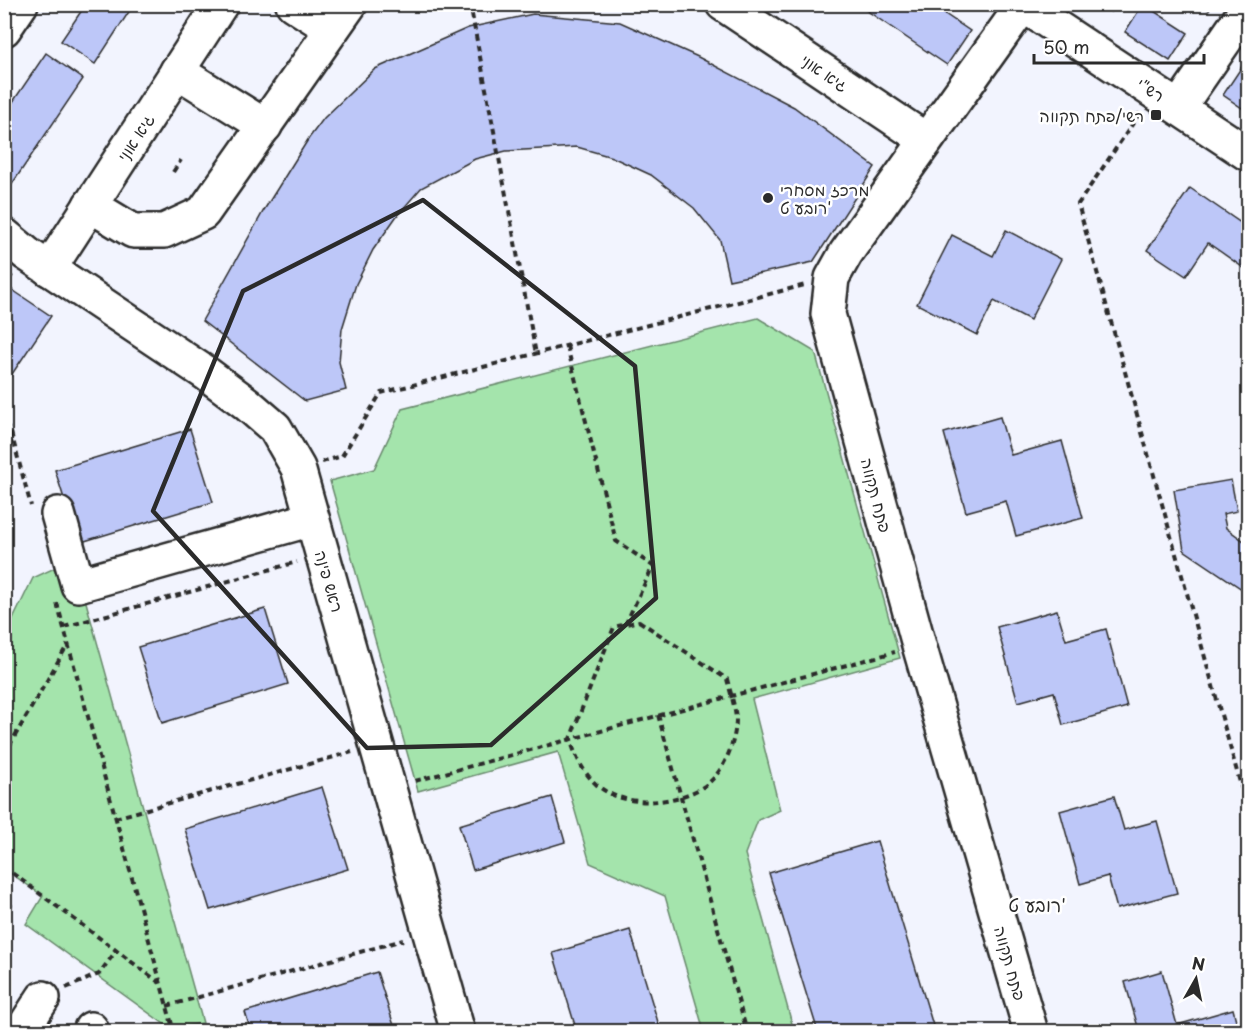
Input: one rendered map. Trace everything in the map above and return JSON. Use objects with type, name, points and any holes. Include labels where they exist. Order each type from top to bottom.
[{"type":"street","points":[[4,29],[21,4]]},
{"type":"street","name":"גיא אוני","points":[[21,250],[90,206],[221,4]]},
{"type":"street","points":[[90,206],[134,231],[164,231],[204,213],[341,17],[293,4]]},
{"type":"street","name":"גיא אוני","points":[[723,4],[927,140]]},
{"type":"street","name":"פתח תקווה","points":[[1023,4],[846,253],[832,278],[828,314],[919,645],[1031,1032]]},
{"type":"street","name":"רש\"י","points":[[1023,4],[1248,154]]},
{"type":"street","points":[[1167,99],[1248,7]]},
{"type":"street","points":[[177,71],[265,126]]},
{"type":"street","name":"ראש פינה","points":[[21,250],[207,374],[246,403],[275,428],[298,468],[458,1032]]},
{"type":"street","points":[[46,515],[78,585],[312,519]]},
{"type":"street","points":[[21,1032],[43,998]]},
{"type":"path","points":[[470,4],[536,354]]},
{"type":"path","points":[[1167,99],[1078,204],[1248,811]]},
{"type":"path","points":[[173,172],[181,160]]},
{"type":"path","points":[[298,468],[342,456],[381,393],[832,278]]},
{"type":"path","points":[[567,346],[616,541],[653,566],[626,624]]},
{"type":"path","points":[[4,426],[10,429],[12,440],[46,515]]},
{"type":"path","points":[[4,453],[12,440]]},
{"type":"path","points":[[64,627],[323,555]]},
{"type":"path","points":[[55,594],[174,1032]]},
{"type":"path","points":[[639,621],[727,679],[731,696],[736,719],[732,745],[721,768],[703,787],[680,795],[653,802],[623,800],[598,786],[579,764],[570,739],[614,627],[639,621]]},
{"type":"path","points":[[4,754],[68,644]]},
{"type":"path","points":[[389,788],[919,645]]},
{"type":"path","points":[[658,715],[747,1032]]},
{"type":"path","points":[[116,818],[377,745]]},
{"type":"path","points":[[4,867],[161,984]]},
{"type":"path","points":[[167,1006],[430,933]]},
{"type":"path","points":[[43,998],[99,974],[116,950]]},
{"type":"highlighted area","points":[[423,200],[635,366],[656,598],[491,745],[367,748],[153,511],[243,291]]},
{"type":"green space","points":[[758,318],[815,352],[900,658],[752,699],[780,810],[758,820],[745,854],[794,1031],[704,1031],[665,896],[590,863],[558,752],[418,791],[330,481],[374,469],[402,409]]},
{"type":"green space","points":[[74,559],[203,1023],[171,1029],[26,924],[43,896],[5,869],[4,638],[33,578]]},
{"type":"building","points":[[86,4],[134,4],[95,64],[61,41]]},
{"type":"building","points":[[857,4],[930,4],[970,31],[947,65]]},
{"type":"building","points":[[1099,4],[1116,4],[1111,12]]},
{"type":"building","points":[[1143,4],[1188,33],[1170,61],[1125,32]]},
{"type":"building","points":[[1200,4],[1212,4],[1209,10]]},
{"type":"building","name":"מרכז מסחרי רובע ט'","points":[[533,14],[620,22],[698,57],[794,107],[875,167],[813,262],[729,280],[720,240],[694,208],[651,175],[612,157],[577,147],[506,151],[475,159],[421,188],[396,217],[373,250],[356,284],[342,329],[339,362],[346,390],[305,401],[202,321],[264,210],[309,138],[324,118],[375,69],[468,28]]},
{"type":"building","points":[[46,53],[83,79],[4,196],[4,115]]},
{"type":"building","points":[[1245,62],[1248,65],[1248,112],[1223,95]]},
{"type":"building","points":[[1190,188],[1248,228],[1248,271],[1208,243],[1186,276],[1147,250]]},
{"type":"building","points":[[1006,230],[1061,259],[1030,320],[994,301],[977,335],[917,304],[952,235],[993,256]]},
{"type":"building","points":[[11,289],[51,316],[4,386],[4,299]]},
{"type":"building","points":[[1000,417],[1011,455],[1062,441],[1083,518],[1016,536],[1006,501],[966,512],[944,433]]},
{"type":"building","points":[[190,429],[213,502],[78,543],[55,470]]},
{"type":"building","points":[[1231,480],[1237,511],[1223,514],[1226,528],[1248,544],[1248,593],[1184,550],[1174,490]]},
{"type":"building","points":[[265,609],[288,684],[162,723],[138,647]]},
{"type":"building","points":[[1057,610],[1066,640],[1106,629],[1127,707],[1063,725],[1054,692],[1018,702],[997,627]]},
{"type":"building","points":[[322,787],[348,869],[210,910],[185,829]]},
{"type":"building","points":[[1114,796],[1124,830],[1157,821],[1177,893],[1117,909],[1108,876],[1080,884],[1060,811]]},
{"type":"building","points":[[552,797],[565,842],[473,870],[459,825]]},
{"type":"building","points":[[877,841],[935,1032],[818,1032],[769,873]]},
{"type":"building","points":[[4,901],[12,905],[4,916]]},
{"type":"building","points":[[630,930],[661,1032],[577,1032],[553,953]]},
{"type":"building","points":[[1162,971],[1177,1025],[1233,1009],[1239,1032],[1123,1032],[1138,1027],[1125,982]]},
{"type":"building","points":[[377,972],[396,1032],[251,1032],[245,1012]]},
{"type":"place","name":"רשי/פתח תקווה","points":[[1156,115]]},
{"type":"place","name":"מרכז מסחרי רובע ט'","points":[[768,198]]},
{"type":"district","name":"רובע ט'","points":[[1037,904]]}]
